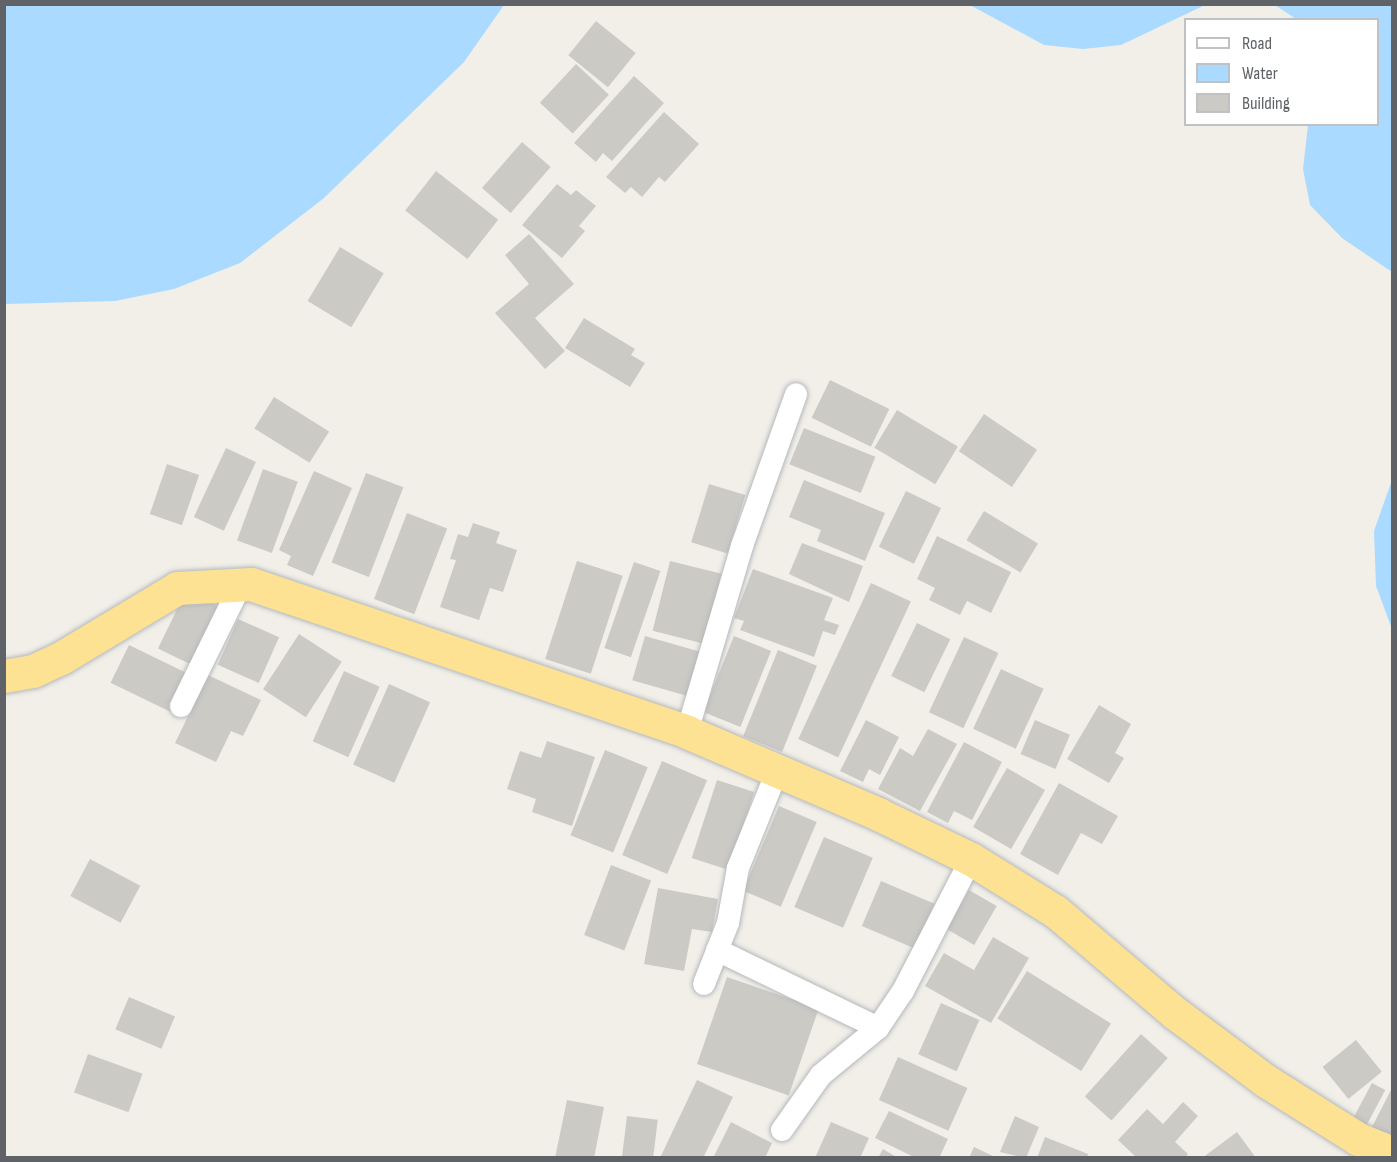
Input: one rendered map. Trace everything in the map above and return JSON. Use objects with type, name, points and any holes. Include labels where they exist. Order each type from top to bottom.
[{"type":"highway","points":[[4,676],[33,671],[61,658],[177,588],[251,584],[687,732],[778,770],[971,859],[1055,911],[1175,1013],[1266,1081],[1358,1138],[1392,1153]]},
{"type":"street","points":[[687,732],[742,546],[796,394]]},
{"type":"street","points":[[181,706],[241,584]]},
{"type":"street","points":[[704,984],[728,923],[738,868],[778,770]]},
{"type":"street","points":[[782,1130],[821,1075],[878,1029],[903,991],[971,859]]},
{"type":"street","points":[[717,950],[878,1029]]},
{"type":"water","points":[[4,5],[504,5],[464,62],[324,198],[240,263],[174,289],[115,301],[5,304]]},
{"type":"water","points":[[970,5],[1205,5],[1121,45],[1083,49],[1044,45]]},
{"type":"water","points":[[1275,5],[1392,5],[1392,272],[1342,238],[1310,205],[1303,169],[1308,126],[1379,126],[1379,18],[1294,18]]},
{"type":"water","points":[[1392,480],[1392,629],[1376,586],[1374,531]]},
{"type":"building","points":[[596,21],[636,53],[608,87],[568,55]]},
{"type":"building","points":[[576,64],[609,95],[573,133],[540,103]]},
{"type":"building","points":[[634,76],[664,103],[612,161],[603,153],[596,162],[574,143]]},
{"type":"building","points":[[664,112],[699,144],[665,182],[659,177],[642,197],[631,187],[625,193],[606,177]]},
{"type":"building","points":[[522,142],[551,167],[511,213],[482,188]]},
{"type":"building","points":[[436,171],[498,220],[467,259],[405,210]]},
{"type":"building","points":[[557,184],[571,195],[576,190],[596,206],[579,226],[585,231],[562,258],[522,225]]},
{"type":"building","points":[[529,234],[574,284],[535,318],[565,351],[545,369],[495,313],[529,284],[505,255]]},
{"type":"building","points":[[340,247],[384,273],[351,327],[308,301]]},
{"type":"building","points":[[584,318],[635,349],[631,355],[645,363],[630,387],[565,348]]},
{"type":"building","points":[[830,380],[889,409],[871,447],[812,418]]},
{"type":"building","points":[[274,397],[329,431],[310,463],[254,428]]},
{"type":"building","points":[[897,410],[958,447],[935,484],[874,448]]},
{"type":"building","points":[[984,414],[1037,450],[1012,487],[959,451]]},
{"type":"building","points":[[804,428],[875,457],[861,493],[789,464]]},
{"type":"building","points":[[226,448],[256,462],[224,531],[194,517]]},
{"type":"building","points":[[167,464],[199,475],[182,525],[150,514]]},
{"type":"building","points":[[263,469],[298,482],[272,553],[237,540]]},
{"type":"building","points":[[314,471],[352,488],[313,576],[287,565],[291,556],[279,550]]},
{"type":"building","points":[[366,473],[403,487],[369,577],[332,563]]},
{"type":"building","points":[[804,480],[885,513],[865,561],[817,541],[821,530],[789,517]]},
{"type":"building","points":[[709,484],[745,495],[728,553],[691,542]]},
{"type":"building","points":[[906,491],[941,508],[914,564],[879,547]]},
{"type":"building","points":[[984,511],[1038,543],[1020,573],[966,540]]},
{"type":"building","points":[[407,513],[447,528],[414,614],[374,599]]},
{"type":"building","points":[[473,523],[500,532],[496,543],[517,550],[503,592],[490,588],[479,620],[440,607],[456,560],[450,559],[458,534],[468,537]]},
{"type":"building","points":[[937,536],[1011,572],[991,613],[967,601],[960,615],[929,600],[935,588],[917,579]]},
{"type":"building","points":[[802,543],[863,566],[849,602],[789,574]]},
{"type":"building","points":[[577,561],[623,576],[591,674],[545,659]]},
{"type":"building","points":[[670,561],[721,574],[704,644],[653,631]]},
{"type":"building","points":[[634,562],[660,571],[631,657],[604,648]]},
{"type":"building","points":[[753,569],[833,598],[824,620],[839,625],[835,635],[823,631],[814,657],[740,630],[744,621],[734,618]]},
{"type":"building","points":[[871,583],[911,602],[838,757],[798,739]]},
{"type":"building","points":[[186,591],[221,608],[193,666],[158,649]]},
{"type":"building","points":[[238,619],[279,637],[259,683],[218,665]]},
{"type":"building","points":[[917,623],[950,639],[924,692],[891,676]]},
{"type":"building","points":[[299,634],[342,662],[306,717],[263,689]]},
{"type":"building","points":[[645,636],[704,653],[691,697],[632,680]]},
{"type":"building","points":[[734,636],[771,651],[740,727],[703,712]]},
{"type":"building","points":[[964,637],[998,653],[963,728],[929,712]]},
{"type":"building","points":[[129,645],[189,674],[171,712],[111,683]]},
{"type":"building","points":[[778,650],[817,666],[782,752],[743,736]]},
{"type":"building","points":[[1001,669],[1044,689],[1016,749],[973,729]]},
{"type":"building","points":[[344,671],[380,687],[348,757],[313,741]]},
{"type":"building","points":[[208,675],[261,700],[243,736],[231,731],[216,762],[175,743]]},
{"type":"building","points":[[389,684],[430,702],[394,783],[353,764]]},
{"type":"building","points":[[1099,705],[1131,724],[1115,753],[1124,758],[1109,783],[1067,759]]},
{"type":"building","points":[[866,720],[899,737],[880,775],[869,769],[863,782],[840,771]]},
{"type":"building","points":[[1035,720],[1070,735],[1056,769],[1021,754]]},
{"type":"building","points":[[928,729],[957,744],[920,811],[878,789],[900,748],[913,756]]},
{"type":"building","points":[[547,741],[595,757],[572,826],[532,812],[536,799],[507,789],[520,751],[541,758]]},
{"type":"building","points":[[964,742],[1002,762],[972,820],[954,811],[948,823],[927,812]]},
{"type":"building","points":[[605,750],[648,767],[613,853],[571,835]]},
{"type":"building","points":[[662,761],[707,780],[667,874],[622,855]]},
{"type":"building","points":[[1007,768],[1045,790],[1011,849],[973,827]]},
{"type":"building","points":[[717,780],[754,792],[729,870],[692,858]]},
{"type":"building","points":[[1059,783],[1118,816],[1102,844],[1081,833],[1058,875],[1020,854]]},
{"type":"building","points":[[779,806],[817,822],[781,907],[743,891]]},
{"type":"building","points":[[824,837],[873,858],[843,928],[794,907]]},
{"type":"building","points":[[90,859],[140,886],[121,923],[70,896]]},
{"type":"building","points":[[611,865],[651,880],[624,950],[584,935]]},
{"type":"building","points":[[881,881],[934,904],[915,949],[862,926]]},
{"type":"building","points":[[658,888],[718,899],[712,932],[692,929],[684,971],[644,964]]},
{"type":"building","points":[[969,890],[997,906],[974,945],[946,929]]},
{"type":"building","points":[[993,937],[1029,958],[991,1023],[925,986],[944,953],[974,970]]},
{"type":"building","points":[[1027,971],[1111,1023],[1081,1071],[997,1018]]},
{"type":"building","points":[[727,977],[819,1009],[789,1096],[697,1064]]},
{"type":"building","points":[[129,997],[175,1017],[161,1049],[115,1029]]},
{"type":"building","points":[[941,1003],[979,1020],[957,1071],[918,1054]]},
{"type":"building","points":[[1141,1034],[1168,1058],[1112,1121],[1085,1096]]},
{"type":"building","points":[[1356,1040],[1382,1072],[1348,1099],[1323,1067]]},
{"type":"building","points":[[88,1054],[143,1074],[128,1112],[74,1093]]},
{"type":"building","points":[[898,1057],[967,1088],[948,1131],[879,1100]]},
{"type":"building","points":[[697,1080],[733,1097],[703,1158],[660,1158]]},
{"type":"building","points":[[1372,1083],[1385,1090],[1366,1127],[1352,1120]]},
{"type":"building","points":[[1392,1088],[1392,1138],[1372,1127]]},
{"type":"building","points":[[567,1100],[604,1107],[594,1158],[555,1158]]},
{"type":"building","points":[[1183,1102],[1198,1116],[1175,1142],[1188,1154],[1185,1158],[1137,1158],[1118,1140],[1147,1109],[1163,1124]]},
{"type":"building","points":[[889,1111],[948,1139],[939,1158],[916,1158],[875,1138]]},
{"type":"building","points":[[627,1116],[658,1120],[653,1158],[622,1158]]},
{"type":"building","points":[[1015,1116],[1039,1127],[1026,1158],[1000,1152]]},
{"type":"building","points":[[731,1122],[772,1143],[765,1158],[713,1158]]},
{"type":"building","points":[[831,1122],[869,1138],[860,1158],[815,1158]]},
{"type":"building","points":[[1237,1132],[1256,1158],[1202,1158]]},
{"type":"building","points":[[1045,1137],[1088,1154],[1087,1158],[1037,1158]]},
{"type":"building","points":[[974,1147],[997,1158],[969,1158]]},
{"type":"building","points":[[883,1149],[898,1158],[878,1158]]}]
